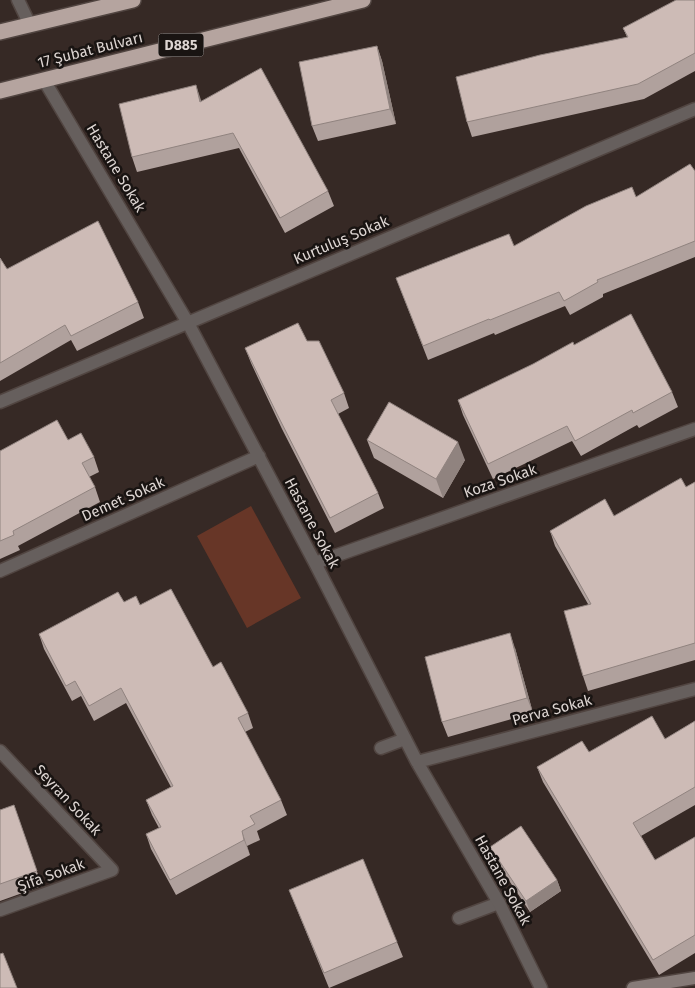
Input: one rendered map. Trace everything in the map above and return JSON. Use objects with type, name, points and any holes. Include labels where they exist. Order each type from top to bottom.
[{"type":"highway","points":[[0,32],[132,0]]},
{"type":"highway","name":"17 Şubat Bulvarı","points":[[0,91],[363,0]]},
{"type":"main road","points":[[633,988],[695,978]]},
{"type":"street","points":[[18,0],[30,25]]},
{"type":"street","name":"Hastane Sokak","points":[[44,80],[188,323],[315,563],[405,740],[499,903],[541,988]]},
{"type":"street","name":"Kurtuluş Sokak","points":[[0,402],[695,109]]},
{"type":"street","name":"Koza Sokak","points":[[315,563],[695,429]]},
{"type":"street","name":"Demet Sokak","points":[[0,571],[258,456]]},
{"type":"street","name":"Perva Sokak","points":[[417,762],[695,689]]},
{"type":"street","points":[[381,748],[405,740]]},
{"type":"street","name":"Seyran Sokak","points":[[0,751],[112,870]]},
{"type":"street","name":"Şifa Sokak","points":[[0,910],[112,870]]},
{"type":"street","points":[[459,918],[499,903]]},
{"type":"shaded area","points":[[251,506],[301,598],[247,628],[197,536]]},
{"type":"building","points":[[676,0],[695,0],[695,53],[638,84],[467,122],[456,77],[540,55],[628,37],[623,28]]},
{"type":"building","points":[[377,46],[390,109],[312,126],[299,62]]},
{"type":"building","points":[[261,68],[328,191],[280,218],[233,133],[132,157],[119,104],[196,85],[200,102]]},
{"type":"building","points":[[690,164],[695,171],[695,241],[597,280],[598,282],[564,301],[559,292],[423,346],[396,278],[509,234],[514,246],[586,206],[632,187],[636,197]]},
{"type":"building","points":[[98,221],[138,302],[71,336],[65,325],[0,363],[0,258],[7,269]]},
{"type":"building","points":[[631,314],[672,392],[633,413],[632,410],[575,441],[567,426],[488,464],[458,400],[533,364],[573,342],[574,345]]},
{"type":"building","points":[[298,323],[307,341],[319,341],[344,393],[331,400],[378,493],[330,518],[245,348]]},
{"type":"building","points":[[389,402],[458,442],[436,479],[367,440]]},
{"type":"building","points":[[57,420],[68,440],[81,433],[94,457],[82,463],[95,487],[13,531],[14,535],[0,541],[0,451]]},
{"type":"building","points":[[681,478],[686,487],[695,482],[695,643],[583,676],[564,611],[591,604],[550,531],[605,499],[614,516]]},
{"type":"building","points":[[171,589],[213,667],[221,662],[248,713],[238,718],[281,800],[250,816],[255,824],[242,831],[244,840],[170,880],[146,834],[161,827],[146,800],[173,786],[121,688],[89,706],[75,681],[66,686],[39,634],[118,592],[124,602],[136,596],[140,605]]},
{"type":"building","points":[[510,633],[527,698],[442,722],[425,657]]},
{"type":"building","points":[[652,716],[665,739],[695,721],[695,787],[633,823],[655,860],[695,837],[695,935],[653,960],[537,767],[582,741],[589,752]]},
{"type":"building","points":[[14,805],[37,871],[0,884],[0,810]]},
{"type":"building","points":[[521,826],[557,880],[526,901],[490,847]]},
{"type":"building","points":[[363,859],[397,942],[324,973],[289,890]]},
{"type":"building","points":[[3,953],[17,988],[0,988],[0,954]]}]
